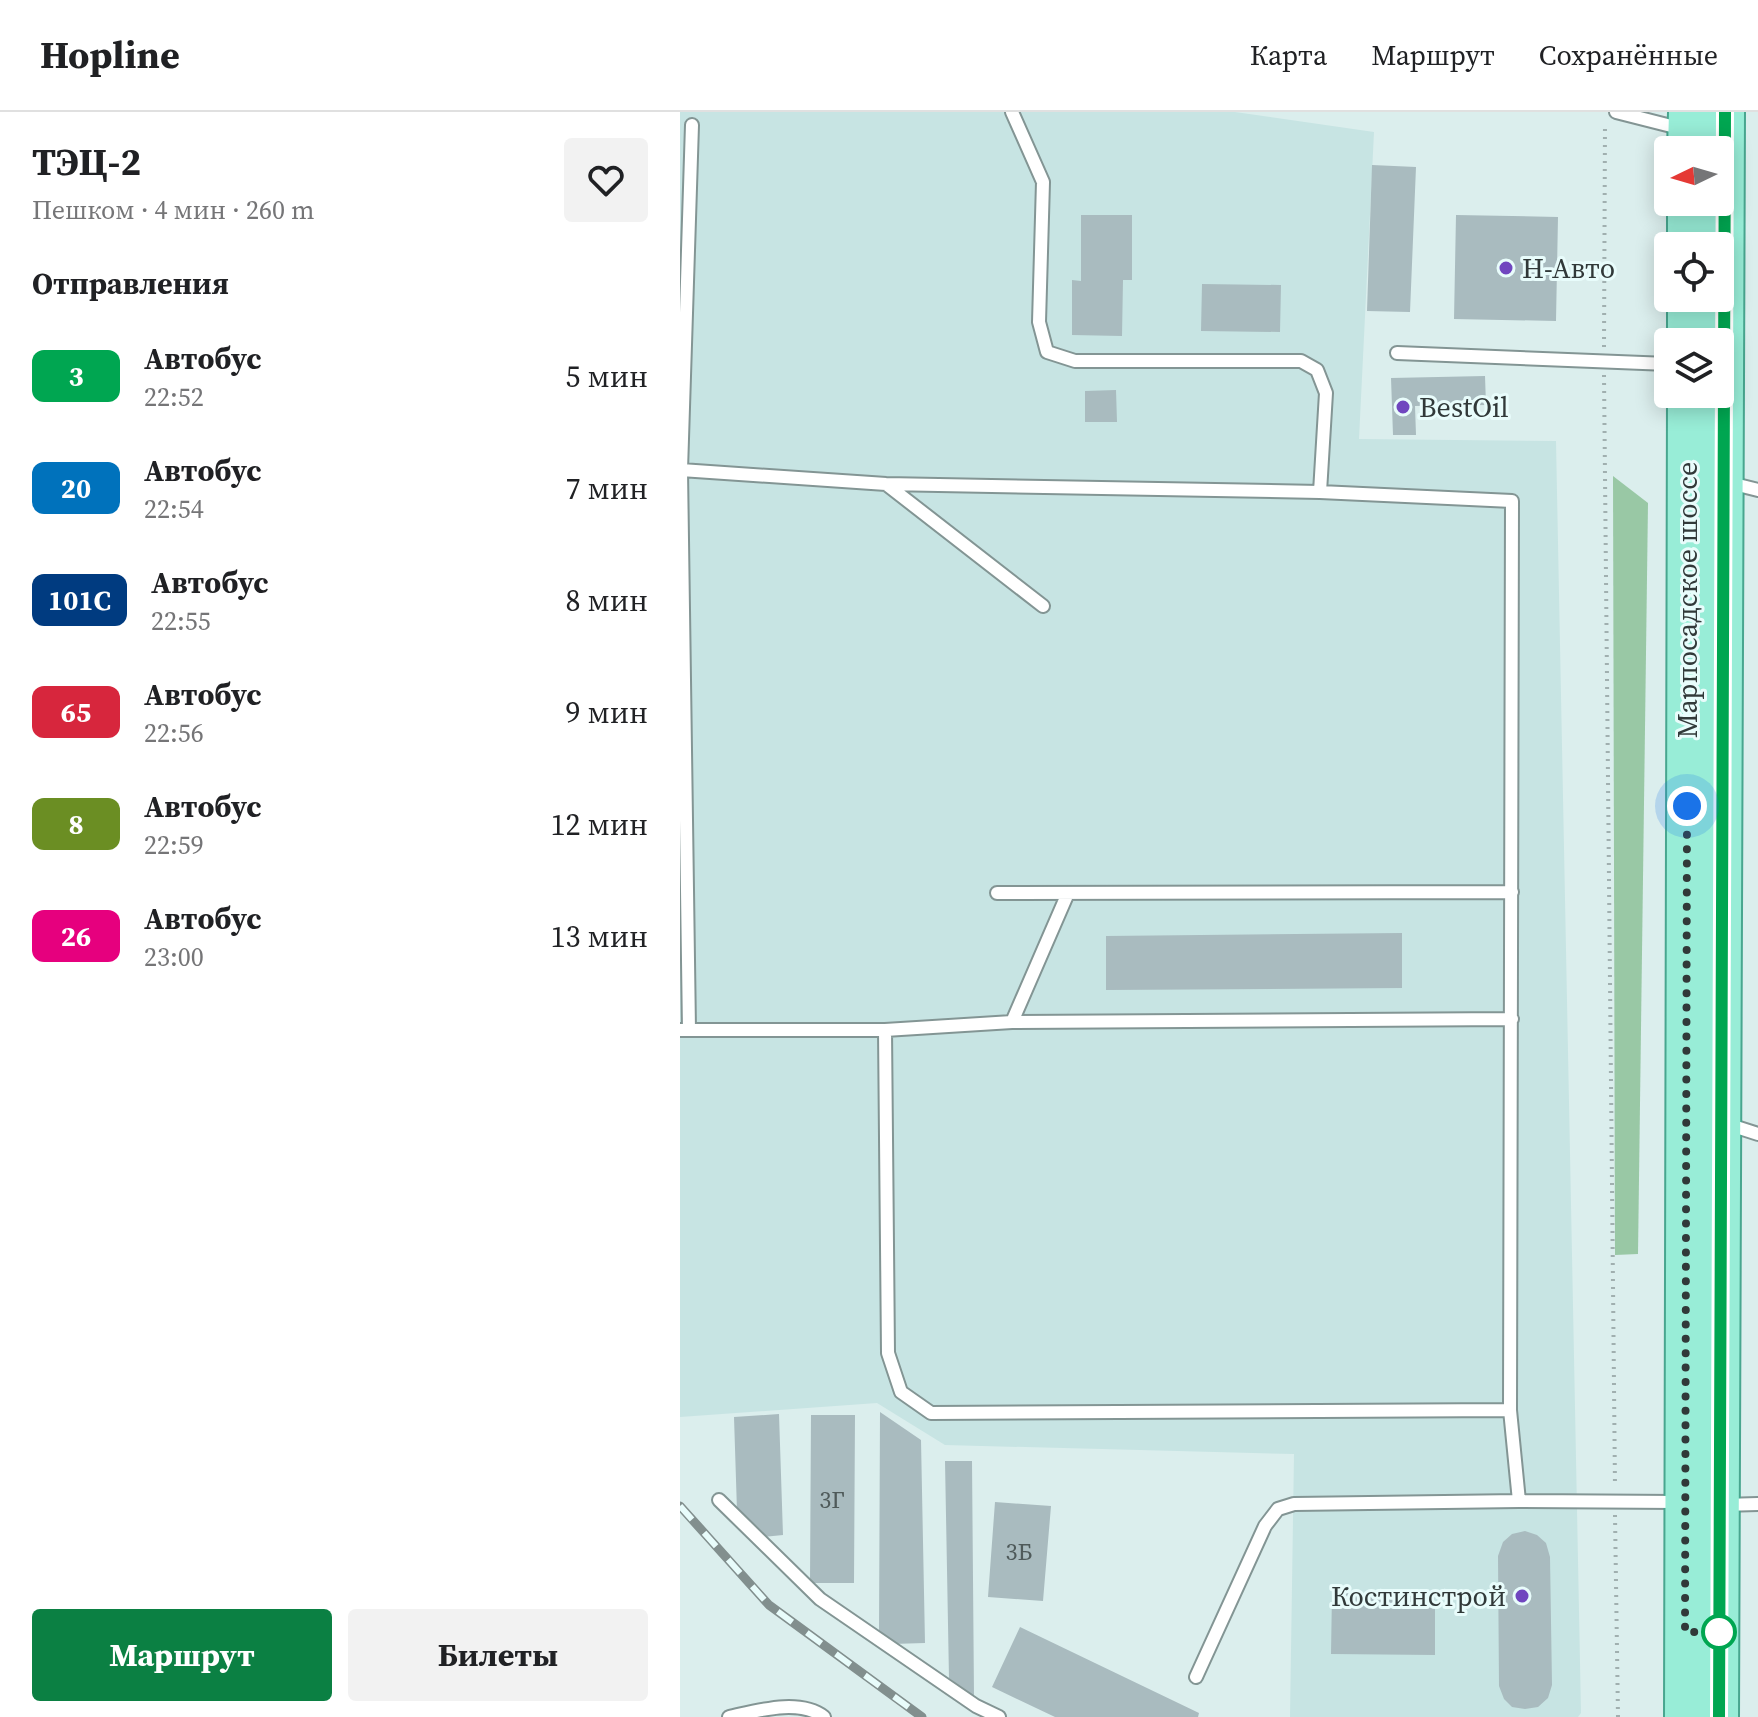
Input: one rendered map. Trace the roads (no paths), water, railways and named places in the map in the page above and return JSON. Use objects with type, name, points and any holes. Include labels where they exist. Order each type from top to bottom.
[{"type":"main road","name":"Марпосадское шоссе","points":[[1684,1717],[1703,1504],[1720,1122],[1741,486],[1725,112]]},
{"type":"main road","name":"Марпосадское шоссе","points":[[1687,408],[1703,1504],[1719,1717]]},
{"type":"lane","points":[[1012,112],[1043,182],[1039,322],[1047,352],[1075,361],[1301,361],[1317,370],[1326,393],[1320,492]]},
{"type":"lane","points":[[1611,115],[1687,131]]},
{"type":"lane","points":[[692,125],[681,470],[684,1030],[885,1030],[1012,1022],[1512,1019]]},
{"type":"lane","points":[[1397,353],[1654,363]]},
{"type":"lane","points":[[681,470],[886,484],[1320,492],[1512,501],[1510,1410],[1519,1501]]},
{"type":"lane","points":[[886,484],[1043,606]]},
{"type":"lane","points":[[997,893],[1512,892]]},
{"type":"lane","points":[[1012,1022],[1068,893]]},
{"type":"lane","points":[[885,1030],[888,1353],[901,1392],[931,1413],[1510,1410]]},
{"type":"lane","points":[[1720,1122],[1758,1134]]},
{"type":"lane","points":[[719,1500],[820,1599],[976,1706],[999,1717]]},
{"type":"lane","points":[[1196,1677],[1265,1526],[1278,1509],[1294,1504],[1519,1501],[1758,1504]]},
{"type":"lane","points":[[729,1717],[793,1707],[820,1713],[824,1717]]},
{"type":"railway","points":[[680,1506],[769,1605],[922,1717]]},
{"type":"place","name":"Н-Авто","points":[[1506,268]]},
{"type":"place","name":"BestOil","points":[[1403,407]]},
{"type":"place","name":"Костинстрой","points":[[1522,1596]]}]
